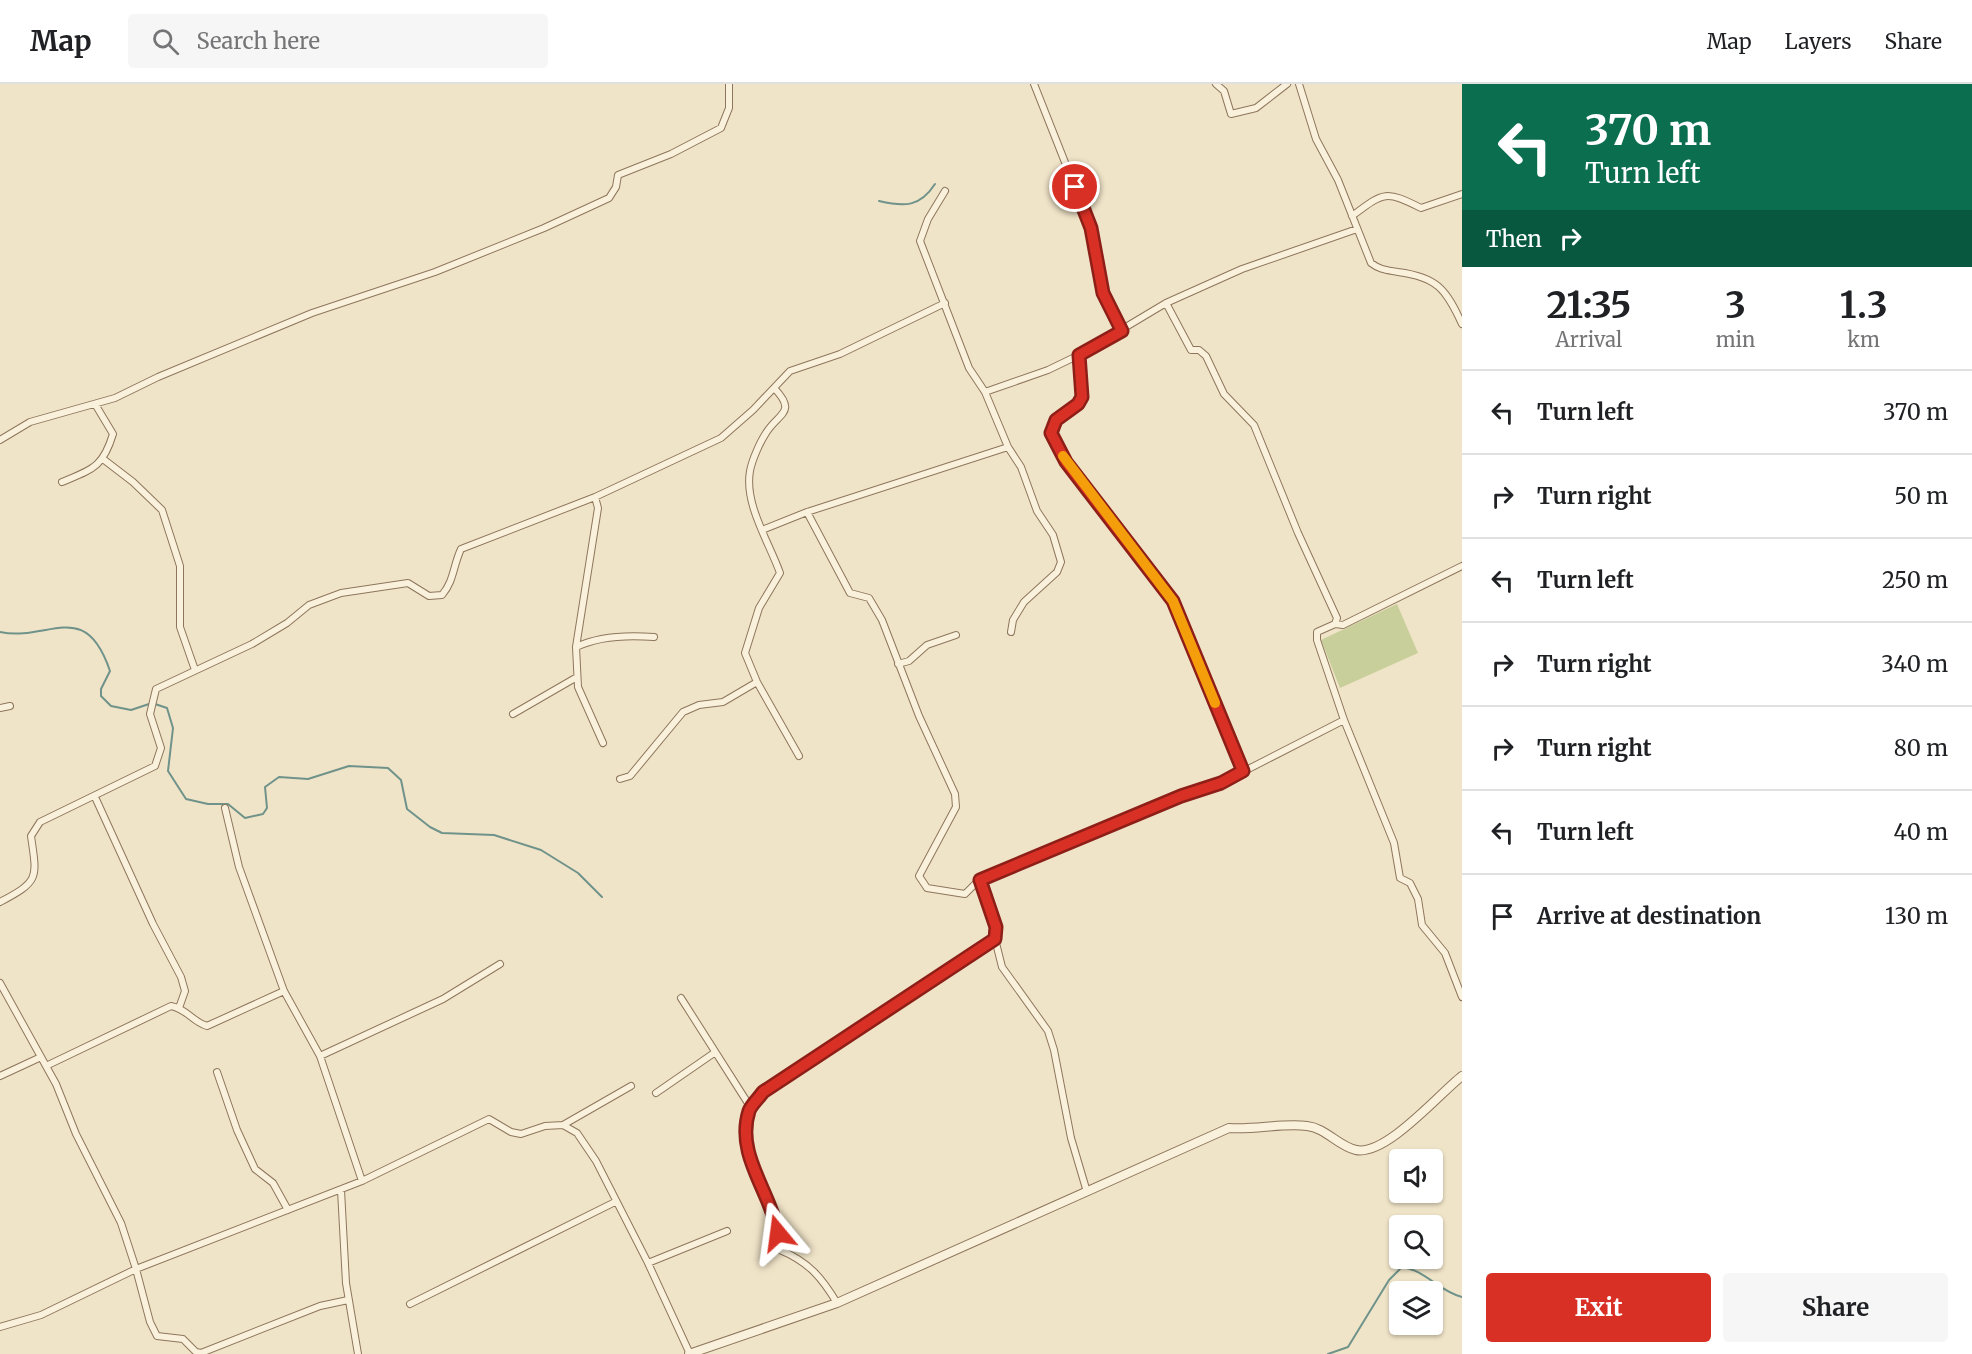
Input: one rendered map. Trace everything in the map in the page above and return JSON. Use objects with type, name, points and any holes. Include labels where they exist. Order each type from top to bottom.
[{"type":"street","points":[[0,440],[30,422],[115,398],[158,377],[312,313],[435,273],[544,228],[609,198],[616,187],[618,175],[671,154],[721,128],[729,108],[729,84]]},
{"type":"street","points":[[1034,84],[1091,228],[1103,293],[1122,331]]},
{"type":"street","points":[[1216,84],[1224,91],[1231,114],[1256,108],[1287,84]]},
{"type":"street","points":[[1299,84],[1316,139],[1338,180],[1371,263],[1378,269],[1422,275],[1442,288],[1462,324]]},
{"type":"street","points":[[945,191],[928,219],[920,241],[969,368],[985,392],[1008,447],[1022,467],[1037,511],[1053,535],[1061,562],[1057,572],[1024,602],[1013,620],[1011,632]]},
{"type":"street","points":[[1352,216],[1376,199],[1395,195],[1421,208],[1462,194]]},
{"type":"street","points":[[985,392],[1048,370],[1122,331],[1167,303],[1242,269],[1357,230]]},
{"type":"street","points":[[0,902],[27,888],[36,869],[31,836],[40,822],[96,797],[155,766],[161,748],[150,714],[156,689],[252,644],[287,623],[309,605],[340,593],[408,583],[429,596],[442,595],[451,584],[461,549],[595,497],[722,438],[790,371],[840,354],[945,303]]},
{"type":"street","points":[[1167,303],[1191,350],[1199,350],[1206,356],[1224,394],[1254,425],[1298,533],[1337,618],[1335,624]]},
{"type":"street","points":[[1079,355],[1082,397],[1078,404],[1056,420],[1051,433],[1066,462],[1173,601],[1243,771]]},
{"type":"street","points":[[774,388],[782,397],[786,407],[784,414],[766,432],[750,472],[754,516],[780,573],[759,608],[745,653],[757,682],[799,756]]},
{"type":"street","points":[[62,482],[96,468],[103,459],[113,434],[95,404]]},
{"type":"street","points":[[762,530],[807,512],[1008,447]]},
{"type":"street","points":[[103,459],[133,482],[162,510],[180,566],[180,627],[195,670]]},
{"type":"street","points":[[595,497],[598,508],[576,647],[578,687],[603,743]]},
{"type":"street","points":[[807,512],[850,593],[869,598],[882,620],[898,664],[955,794],[956,807],[919,876],[927,888],[965,894],[980,880],[1181,796],[1221,783],[1344,720]]},
{"type":"street","points":[[1462,566],[1343,625],[1335,624],[1317,632],[1317,640],[1344,720],[1394,843],[1400,878],[1410,883],[1418,898],[1422,925],[1445,953],[1462,997]]},
{"type":"street","points":[[576,647],[585,642],[632,635],[654,637]]},
{"type":"street","points":[[898,664],[909,661],[927,645],[956,635]]},
{"type":"street","points":[[513,714],[577,677]]},
{"type":"street","points":[[620,779],[630,776],[683,712],[699,705],[723,702],[757,682]]},
{"type":"street","points":[[0,708],[10,706]]},
{"type":"street","points":[[96,797],[153,924],[181,977],[184,992],[179,1008]]},
{"type":"street","points":[[225,808],[239,867],[284,990],[320,1056],[362,1181]]},
{"type":"street","points":[[980,880],[996,927],[995,939],[1002,967],[1048,1031],[1054,1050],[1071,1138],[1087,1192]]},
{"type":"street","points":[[837,1304],[821,1276],[792,1255],[780,1250],[775,1217],[745,1148],[752,1108],[763,1092],[995,939]]},
{"type":"street","points":[[320,1056],[443,999],[500,964]]},
{"type":"street","points":[[0,985],[46,1066],[76,1134],[121,1223],[150,1322],[157,1336],[183,1339],[195,1353],[219,1348],[247,1333],[320,1306],[348,1300]]},
{"type":"street","points":[[46,1066],[171,1006],[184,1009],[199,1024],[207,1026],[284,990]]},
{"type":"street","points":[[681,998],[714,1053],[752,1108]]},
{"type":"street","points":[[656,1093],[714,1053]]},
{"type":"street","points":[[0,1076],[41,1057]]},
{"type":"street","points":[[217,1072],[237,1130],[255,1169],[273,1183],[288,1210]]},
{"type":"street","points":[[563,1125],[578,1133],[596,1161],[648,1263],[689,1354],[837,1304],[1229,1128],[1254,1130],[1282,1125],[1310,1126],[1353,1150],[1367,1152],[1381,1145],[1408,1124],[1462,1076]]},
{"type":"street","points":[[0,1327],[41,1315],[136,1269],[341,1190],[489,1119],[511,1132],[521,1134],[545,1126],[563,1125],[631,1086]]},
{"type":"street","points":[[341,1190],[348,1300],[358,1354]]},
{"type":"street","points":[[410,1304],[615,1202]]},
{"type":"street","points":[[648,1263],[727,1231]]},
{"type":"green space","points":[[1397,604],[1418,653],[1340,688],[1321,640]]},
{"type":"waterway","points":[[879,201],[897,204],[918,201],[935,184]]},
{"type":"waterway","points":[[0,632],[18,634],[64,628],[77,629],[89,635],[100,648],[110,671],[101,689],[101,696],[111,706],[131,710],[152,703],[167,708],[173,728],[168,771],[186,799],[208,804],[228,804],[245,818],[263,814],[267,808],[265,787],[279,777],[308,779],[349,766],[388,768],[401,780],[407,809],[430,827],[442,833],[494,835],[541,850],[578,873],[602,897]]},
{"type":"waterway","points":[[1328,1354],[1348,1347],[1389,1280],[1402,1267],[1418,1272],[1447,1291],[1462,1297]]},
{"type":"slow traffic","points":[[1063,456],[1173,601],[1215,703]]},
{"type":"route","points":[[778,1233],[775,1217],[745,1148],[749,1110],[763,1092],[995,939],[996,927],[980,880],[992,873],[1181,796],[1221,783],[1243,771],[1173,601],[1066,462],[1051,433],[1056,420],[1078,404],[1082,397],[1079,355],[1122,331],[1103,293],[1098,276],[1091,228],[1075,187]]}]
